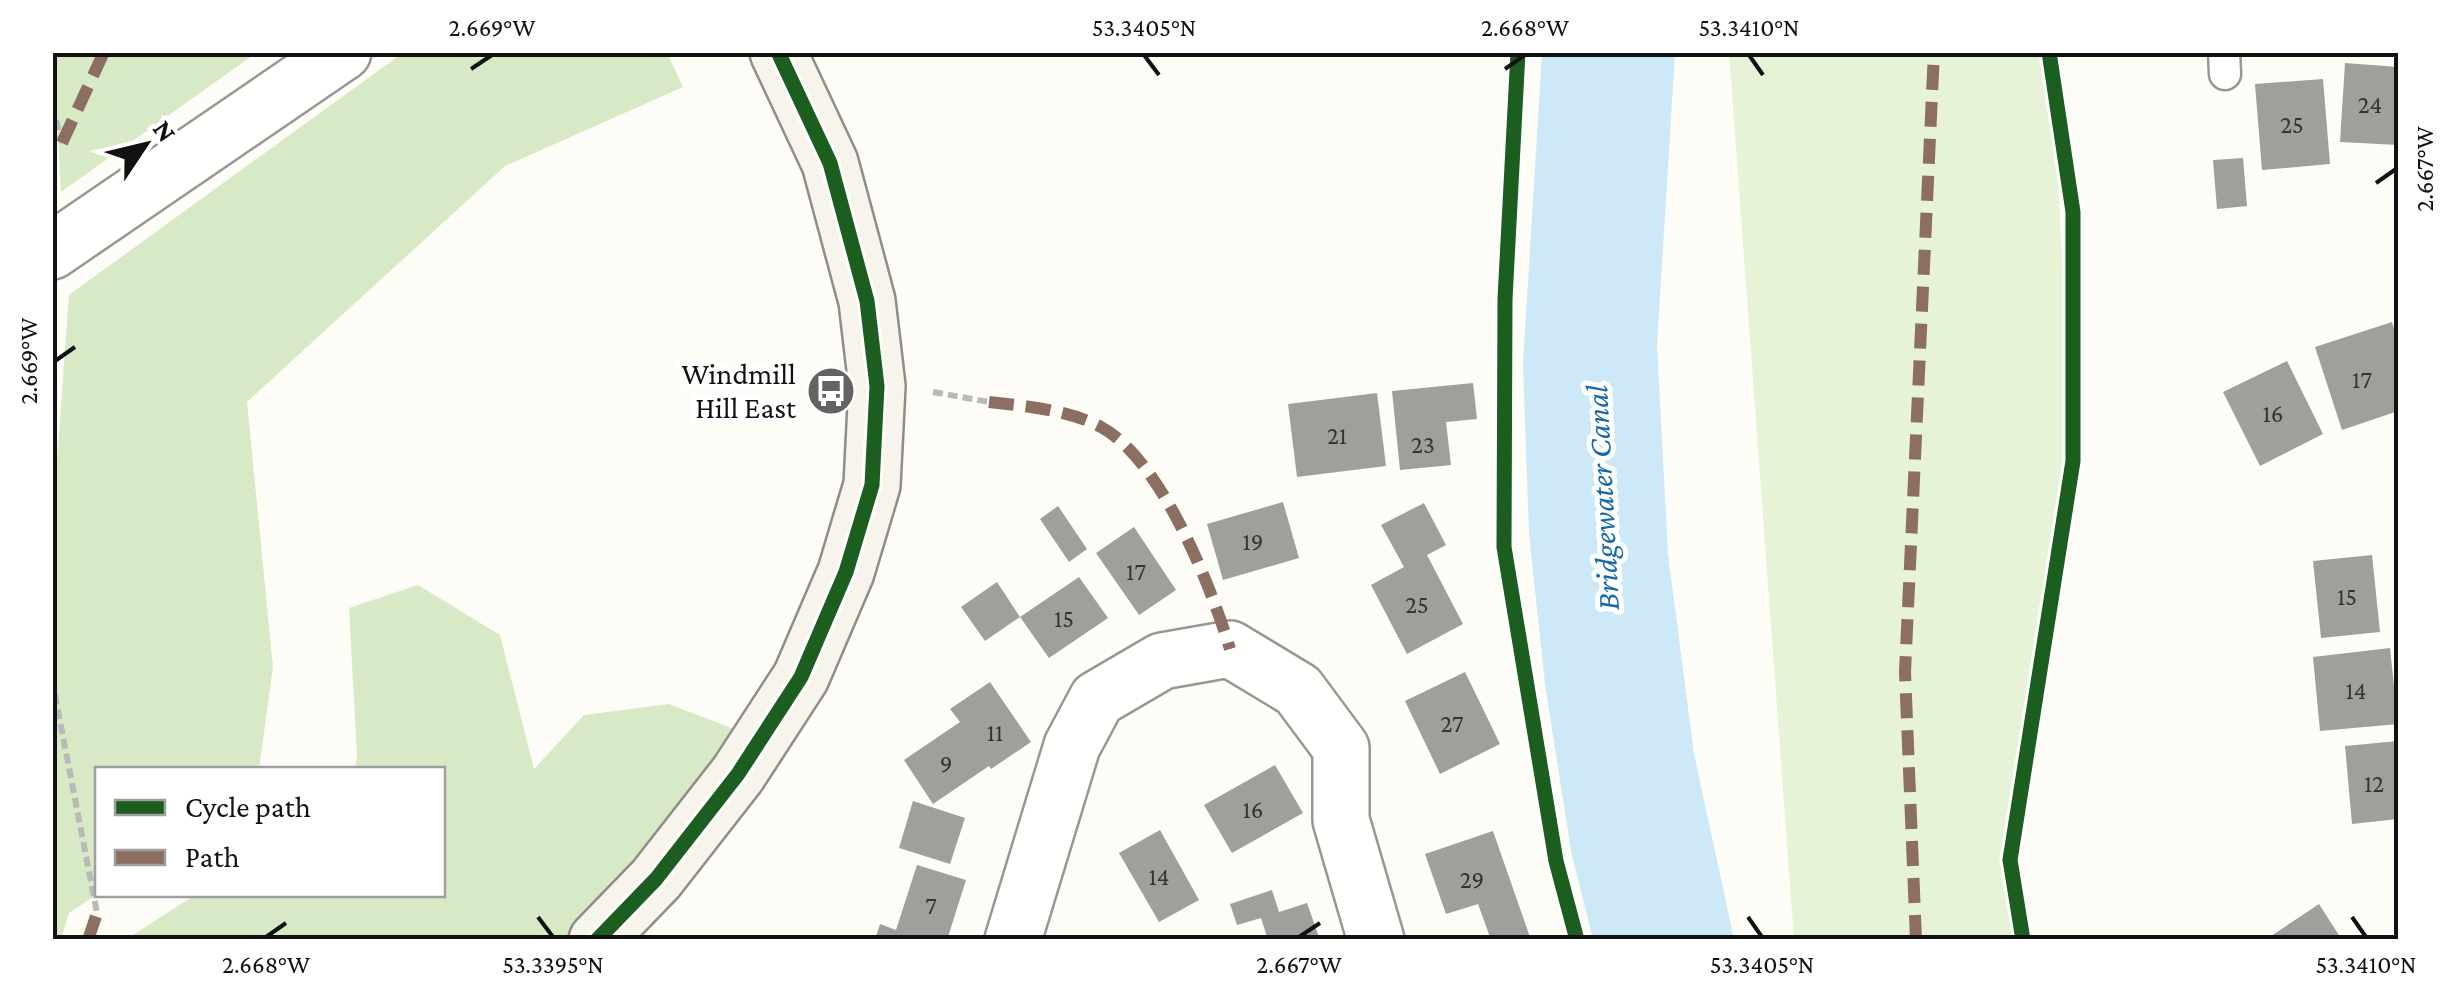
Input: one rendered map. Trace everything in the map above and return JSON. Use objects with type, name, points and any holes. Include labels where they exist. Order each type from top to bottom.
[{"type":"street","points":[[52,251],[342,52]]},
{"type":"street","points":[[597,940],[656,879],[738,774],[801,677],[846,572],[872,485],[877,386],[867,301],[830,162],[778,52]]},
{"type":"street","points":[[1013,940],[1072,746],[1097,699],[1162,661],[1230,650],[1298,690],[1342,748],[1341,820],[1376,940]]},
{"type":"path","points":[[52,106],[62,143]]},
{"type":"path","points":[[52,680],[97,913]]},
{"type":"green space","points":[[53,52],[256,52],[256,53],[61,192]]},
{"type":"green space","points":[[404,52],[667,53],[683,87],[505,166],[247,402],[273,667],[259,767],[95,767],[95,896],[69,913],[61,939],[53,939],[52,531],[69,295]]},
{"type":"green space","points":[[1729,53],[2051,53],[2073,461],[2010,860],[2025,939],[1794,939]]},
{"type":"green space","points":[[418,585],[500,635],[534,769],[584,715],[669,704],[739,731],[613,892],[567,939],[125,940],[192,897],[445,897],[445,767],[355,767],[349,608]]},
{"type":"water","name":"Bridgewater Canal","points":[[1542,53],[1675,53],[1657,345],[1668,554],[1694,754],[1734,939],[1593,939],[1571,851],[1545,684],[1529,534],[1523,364]]},
{"type":"building","points":[[2345,63],[2398,67],[2398,145],[2340,142]]},
{"type":"building","points":[[2323,79],[2330,164],[2262,170],[2255,84]]},
{"type":"building","points":[[2243,158],[2247,206],[2217,209],[2213,160]]},
{"type":"building","points":[[2392,322],[2398,342],[2398,411],[2342,430],[2315,347]]},
{"type":"building","points":[[2287,361],[2323,434],[2260,466],[2223,392]]},
{"type":"building","points":[[1473,383],[1477,419],[1446,422],[1451,465],[1400,470],[1392,391]]},
{"type":"building","points":[[1377,393],[1386,466],[1297,477],[1288,404]]},
{"type":"building","points":[[1283,502],[1299,558],[1223,580],[1207,524]]},
{"type":"building","points":[[1424,503],[1446,545],[1427,555],[1463,624],[1407,654],[1371,585],[1404,567],[1381,525]]},
{"type":"building","points":[[1058,506],[1087,549],[1069,562],[1040,519]]},
{"type":"building","points":[[1134,527],[1176,590],[1139,615],[1096,553]]},
{"type":"building","points":[[2372,555],[2380,632],[2321,638],[2313,561]]},
{"type":"building","points":[[1079,577],[1108,618],[1049,658],[1020,617]]},
{"type":"building","points":[[997,582],[1020,617],[985,641],[961,607]]},
{"type":"building","points":[[2390,648],[2398,724],[2320,731],[2313,657]]},
{"type":"building","points":[[1465,672],[1500,744],[1440,774],[1405,701]]},
{"type":"building","points":[[990,682],[1031,742],[933,804],[904,760],[960,722],[950,709]]},
{"type":"building","points":[[2398,741],[2398,819],[2352,824],[2345,746]]},
{"type":"building","points":[[1275,765],[1303,813],[1232,853],[1204,805]]},
{"type":"building","points":[[913,801],[965,818],[950,864],[899,848]]},
{"type":"building","points":[[1160,830],[1199,900],[1159,922],[1119,853]]},
{"type":"building","points":[[1493,831],[1531,940],[1491,940],[1478,904],[1446,914],[1425,854]]},
{"type":"building","points":[[917,865],[966,880],[947,940],[875,940],[880,924],[896,930]]},
{"type":"building","points":[[1272,890],[1279,912],[1307,903],[1320,940],[1268,940],[1261,918],[1237,925],[1230,904]]},
{"type":"building","points":[[2319,904],[2342,940],[2265,940]]},
{"type":"marked path","points":[[62,143],[104,52]]},
{"type":"marked path","points":[[1916,940],[1905,672],[1934,52]]},
{"type":"marked path","points":[[989,402],[1075,416],[1101,427],[1123,443],[1144,466],[1181,526],[1230,649]]},
{"type":"marked path","points":[[88,940],[97,913]]},
{"type":"cycle path","points":[[597,940],[656,879],[738,774],[801,677],[846,572],[872,485],[877,386],[867,301],[830,163],[778,52]]},
{"type":"cycle path","points":[[1518,52],[1505,299],[1504,547],[1556,861],[1577,940]]},
{"type":"cycle path","points":[[2023,940],[2010,860],[2073,461],[2073,212],[2049,52]]},
{"type":"place","name":"Windmill Hill East","points":[[831,391]]}]
